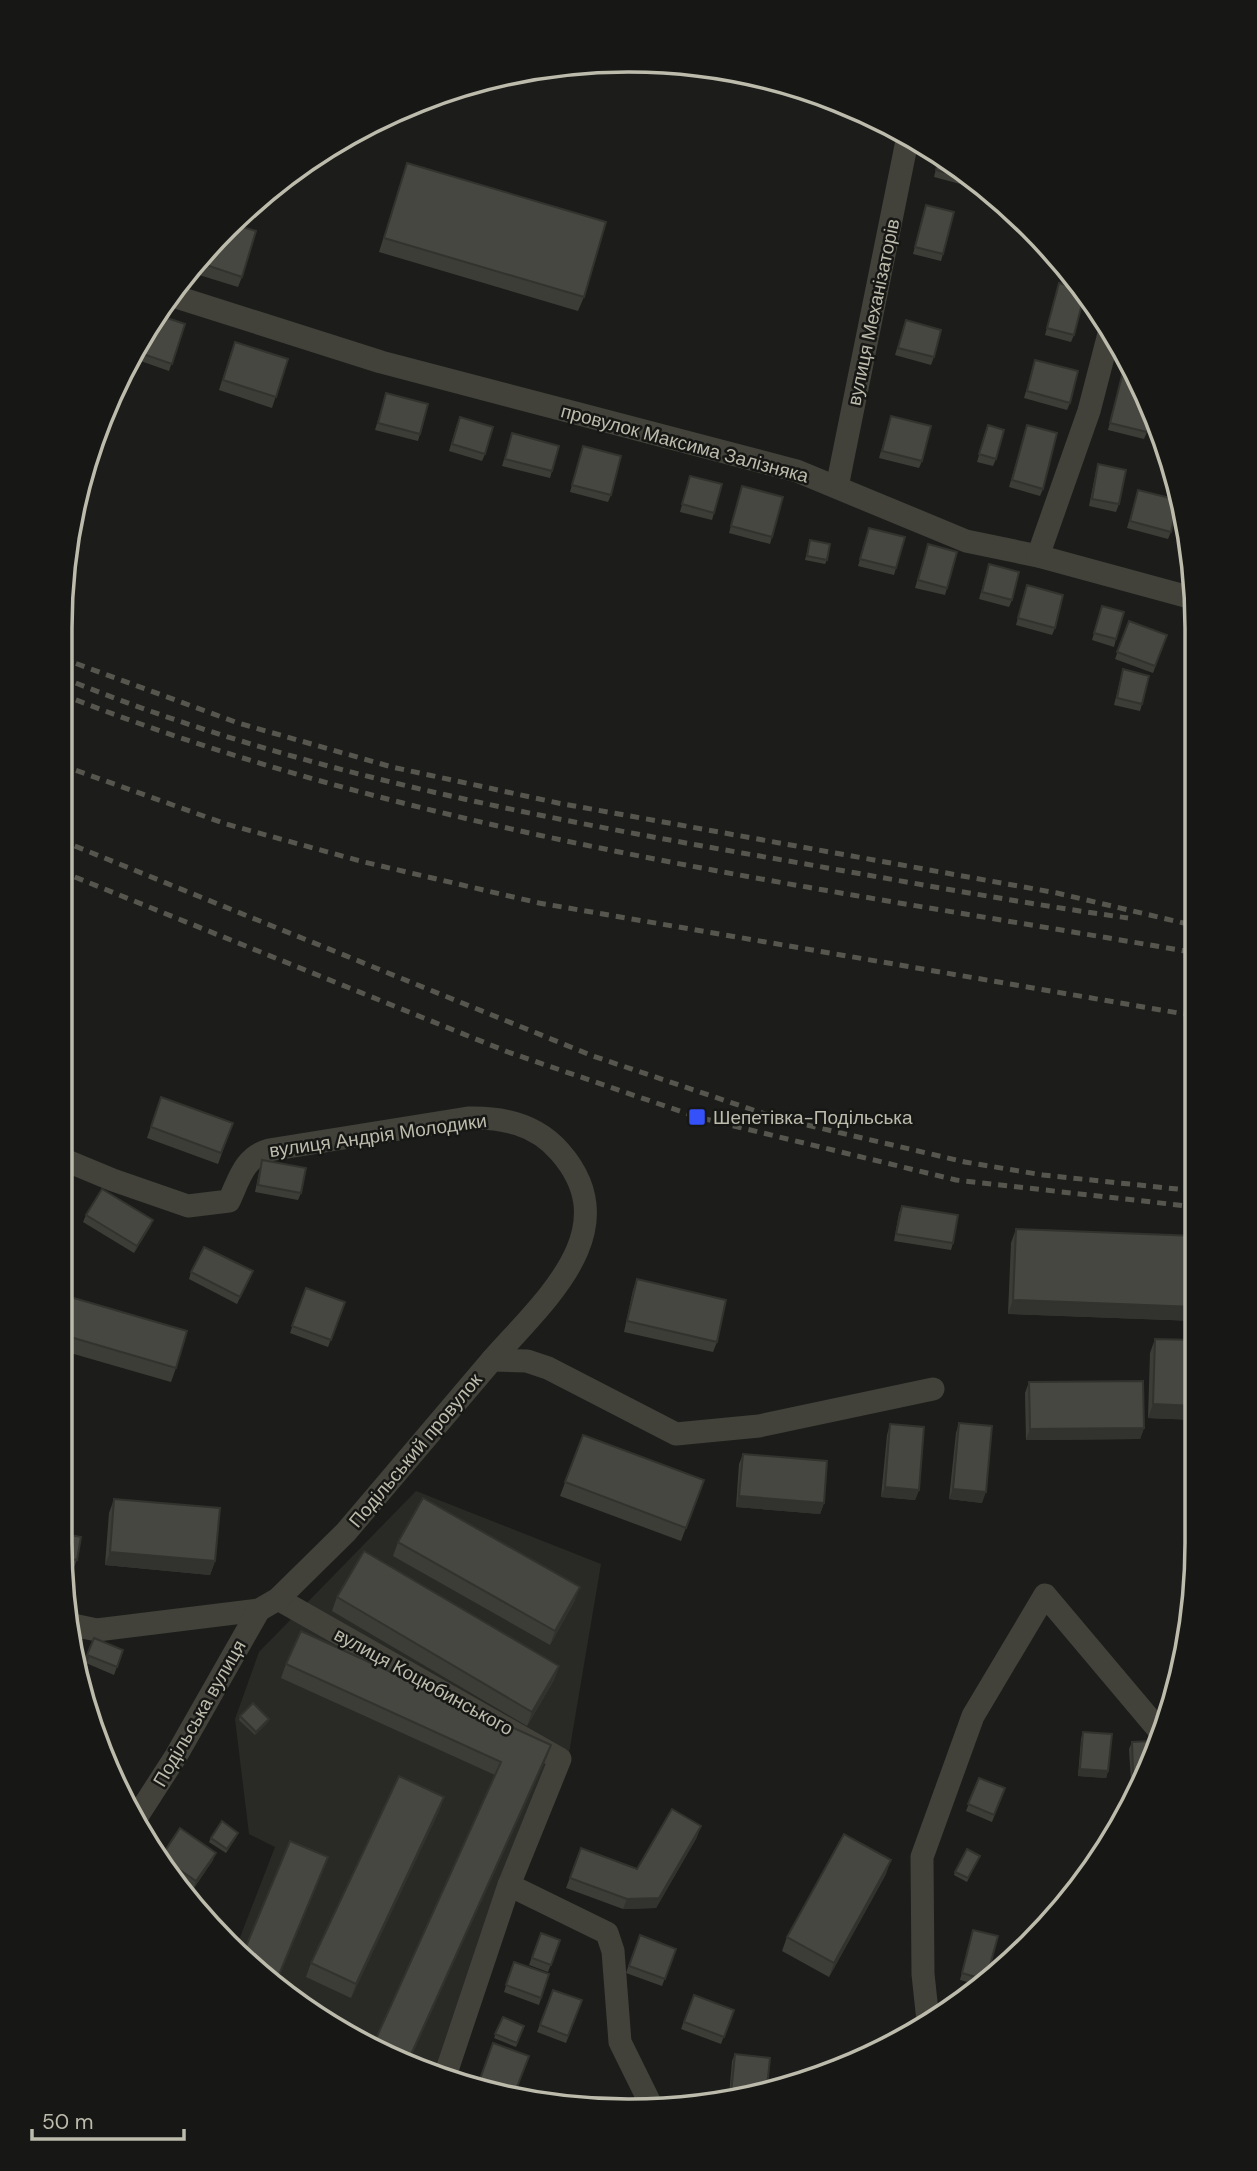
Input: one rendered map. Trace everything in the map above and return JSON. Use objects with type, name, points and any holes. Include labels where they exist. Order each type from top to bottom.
[{"type":"street","name":"вулиця Механізаторів","points":[[836,487],[906,145]]},
{"type":"street","name":"провулок Максима Залізняка","points":[[181,298],[381,362],[797,471],[966,541],[1038,556],[1184,596]]},
{"type":"street","points":[[1038,556],[1089,411],[1107,343]]},
{"type":"street","name":"вулиця Андрія Молодики","points":[[72,1162],[188,1206],[229,1201],[247,1161],[268,1150],[468,1118],[493,1117],[536,1131],[555,1146],[583,1184],[587,1208],[585,1236],[574,1258],[551,1290],[492,1360]]},
{"type":"street","name":"Подільський провулок","points":[[269,1605],[346,1531],[492,1360],[527,1361],[548,1368],[676,1434],[759,1426],[933,1389]]},
{"type":"street","points":[[927,2012],[923,1974],[922,1857],[973,1716],[1045,1595],[1155,1725]]},
{"type":"street","points":[[79,1626],[97,1630],[269,1605]]},
{"type":"street","name":"Подільська вулиця","points":[[141,1811],[269,1605]]},
{"type":"street","name":"вулиця Коцюбинського","points":[[269,1605],[560,1759],[509,1885]]},
{"type":"street","points":[[447,2069],[509,1885],[607,1933],[613,1951],[620,2042],[648,2098]]},
{"type":"shaded area","points":[[416,1491],[601,1564],[568,1759],[442,2067],[382,2042],[350,2025],[290,1984],[239,1940],[275,1847],[249,1834],[235,1719],[259,1652]]},
{"type":"building","points":[[407,163],[606,222],[584,297],[384,238]]},
{"type":"building","points":[[926,205],[954,212],[943,254],[915,247]]},
{"type":"building","points":[[243,227],[256,231],[242,277],[207,265]]},
{"type":"building","points":[[1059,283],[1066,285],[1081,306],[1074,335],[1047,328]]},
{"type":"building","points":[[167,318],[185,324],[172,364],[144,354]]},
{"type":"building","points":[[906,320],[941,330],[934,357],[898,348]]},
{"type":"building","points":[[235,342],[288,359],[276,397],[223,380]]},
{"type":"building","points":[[1035,360],[1078,371],[1070,403],[1027,391]]},
{"type":"building","points":[[1123,372],[1143,415],[1147,432],[1110,423]]},
{"type":"building","points":[[386,393],[428,404],[420,434],[378,423]]},
{"type":"building","points":[[891,416],[931,426],[922,461],[882,451]]},
{"type":"building","points":[[460,417],[493,427],[485,454],[452,444]]},
{"type":"building","points":[[988,425],[1004,430],[996,459],[979,454]]},
{"type":"building","points":[[1027,425],[1057,433],[1043,489],[1012,480]]},
{"type":"building","points":[[512,433],[559,446],[552,471],[505,459]]},
{"type":"building","points":[[583,446],[621,456],[611,495],[572,485]]},
{"type":"building","points":[[1098,464],[1126,470],[1119,504],[1092,499]]},
{"type":"building","points":[[690,476],[722,484],[714,513],[682,504]]},
{"type":"building","points":[[742,486],[783,497],[772,537],[731,526]]},
{"type":"building","points":[[1138,490],[1169,498],[1174,517],[1171,532],[1130,521]]},
{"type":"building","points":[[869,528],[905,537],[896,568],[860,559]]},
{"type":"building","points":[[810,540],[830,544],[827,560],[807,556]]},
{"type":"building","points":[[928,544],[957,552],[947,588],[918,580]]},
{"type":"building","points":[[989,564],[1019,572],[1012,600],[982,592]]},
{"type":"building","points":[[1027,585],[1063,595],[1055,628],[1018,618]]},
{"type":"building","points":[[1102,606],[1124,612],[1116,639],[1094,633]]},
{"type":"building","points":[[1129,621],[1167,635],[1155,666],[1117,652]]},
{"type":"building","points":[[1123,669],[1149,676],[1142,704],[1117,698]]},
{"type":"building","points":[[161,1097],[233,1123],[221,1153],[151,1127]]},
{"type":"building","points":[[262,1160],[306,1168],[301,1193],[258,1185]]},
{"type":"building","points":[[102,1189],[153,1220],[137,1246],[86,1215]]},
{"type":"building","points":[[902,1206],[958,1215],[953,1243],[896,1234]]},
{"type":"building","points":[[1016,1229],[1185,1236],[1185,1307],[1013,1300]]},
{"type":"building","points":[[204,1247],[253,1271],[240,1297],[191,1272]]},
{"type":"building","points":[[637,1279],[726,1300],[717,1342],[627,1321]]},
{"type":"building","points":[[306,1288],[345,1302],[331,1340],[292,1326]]},
{"type":"building","points":[[72,1297],[187,1331],[176,1368],[72,1338]]},
{"type":"building","points":[[1155,1339],[1185,1340],[1185,1405],[1153,1404]]},
{"type":"building","points":[[1143,1381],[1144,1428],[1030,1429],[1029,1382]]},
{"type":"building","points":[[959,1423],[992,1426],[986,1492],[953,1489]]},
{"type":"building","points":[[890,1424],[924,1427],[919,1490],[885,1487]]},
{"type":"building","points":[[583,1435],[704,1480],[686,1528],[565,1482]]},
{"type":"building","points":[[743,1454],[827,1461],[824,1503],[739,1496]]},
{"type":"building","points":[[423,1498],[580,1587],[555,1631],[398,1542]]},
{"type":"building","points":[[114,1499],[220,1508],[215,1561],[110,1552]]},
{"type":"building","points":[[72,1535],[81,1537],[77,1560],[72,1559]]},
{"type":"building","points":[[364,1551],[559,1666],[532,1712],[337,1597]]},
{"type":"building","points":[[301,1631],[551,1745],[411,2055],[376,2039],[501,1762],[286,1664]]},
{"type":"building","points":[[94,1638],[123,1650],[117,1667],[87,1655]]},
{"type":"building","points":[[253,1703],[269,1719],[256,1732],[240,1716]]},
{"type":"building","points":[[1083,1732],[1112,1734],[1108,1771],[1080,1769]]},
{"type":"building","points":[[1149,1741],[1135,1773],[1133,1773],[1132,1742]]},
{"type":"building","points":[[399,1776],[444,1797],[356,1984],[311,1963]]},
{"type":"building","points":[[979,1778],[1005,1788],[994,1815],[968,1804]]},
{"type":"building","points":[[672,1809],[701,1826],[659,1898],[627,1899],[570,1878],[581,1848],[637,1869]]},
{"type":"building","points":[[222,1821],[238,1833],[227,1849],[211,1838]]},
{"type":"building","points":[[180,1828],[216,1853],[196,1881],[178,1869],[165,1851]]},
{"type":"building","points":[[844,1834],[891,1860],[834,1963],[787,1937]]},
{"type":"building","points":[[290,1841],[328,1857],[279,1975],[246,1946]]},
{"type":"building","points":[[967,1849],[980,1856],[968,1878],[955,1872]]},
{"type":"building","points":[[973,1930],[998,1936],[990,1966],[976,1977],[962,1973]]},
{"type":"building","points":[[541,1933],[560,1940],[551,1965],[532,1958]]},
{"type":"building","points":[[640,1935],[676,1949],[665,1979],[629,1966]]},
{"type":"building","points":[[514,1962],[549,1974],[541,1998],[506,1985]]},
{"type":"building","points":[[553,1990],[582,2000],[568,2036],[540,2025]]},
{"type":"building","points":[[694,1995],[734,2010],[724,2037],[684,2022]]},
{"type":"building","points":[[503,2017],[524,2026],[517,2043],[495,2034]]},
{"type":"building","points":[[493,2043],[529,2056],[517,2088],[480,2079]]},
{"type":"building","points":[[735,2054],[770,2058],[768,2081],[731,2090]]},
{"type":"railway","points":[[72,662],[238,723],[392,767],[558,803],[1057,893],[1185,923]]},
{"type":"railway","points":[[72,681],[227,737],[482,803],[742,853],[1128,918]]},
{"type":"railway","points":[[72,698],[198,744],[338,786],[479,822],[765,880],[1185,951]]},
{"type":"railway","points":[[72,769],[226,824],[364,862],[539,903],[1185,1014]]},
{"type":"railway","points":[[72,845],[593,1056],[777,1118],[965,1162],[1043,1175],[1185,1190]]},
{"type":"railway","points":[[72,876],[508,1052],[697,1117],[956,1180],[1185,1206]]},
{"type":"place","name":"Шепетівка-Подільська","points":[[697,1117]]}]
